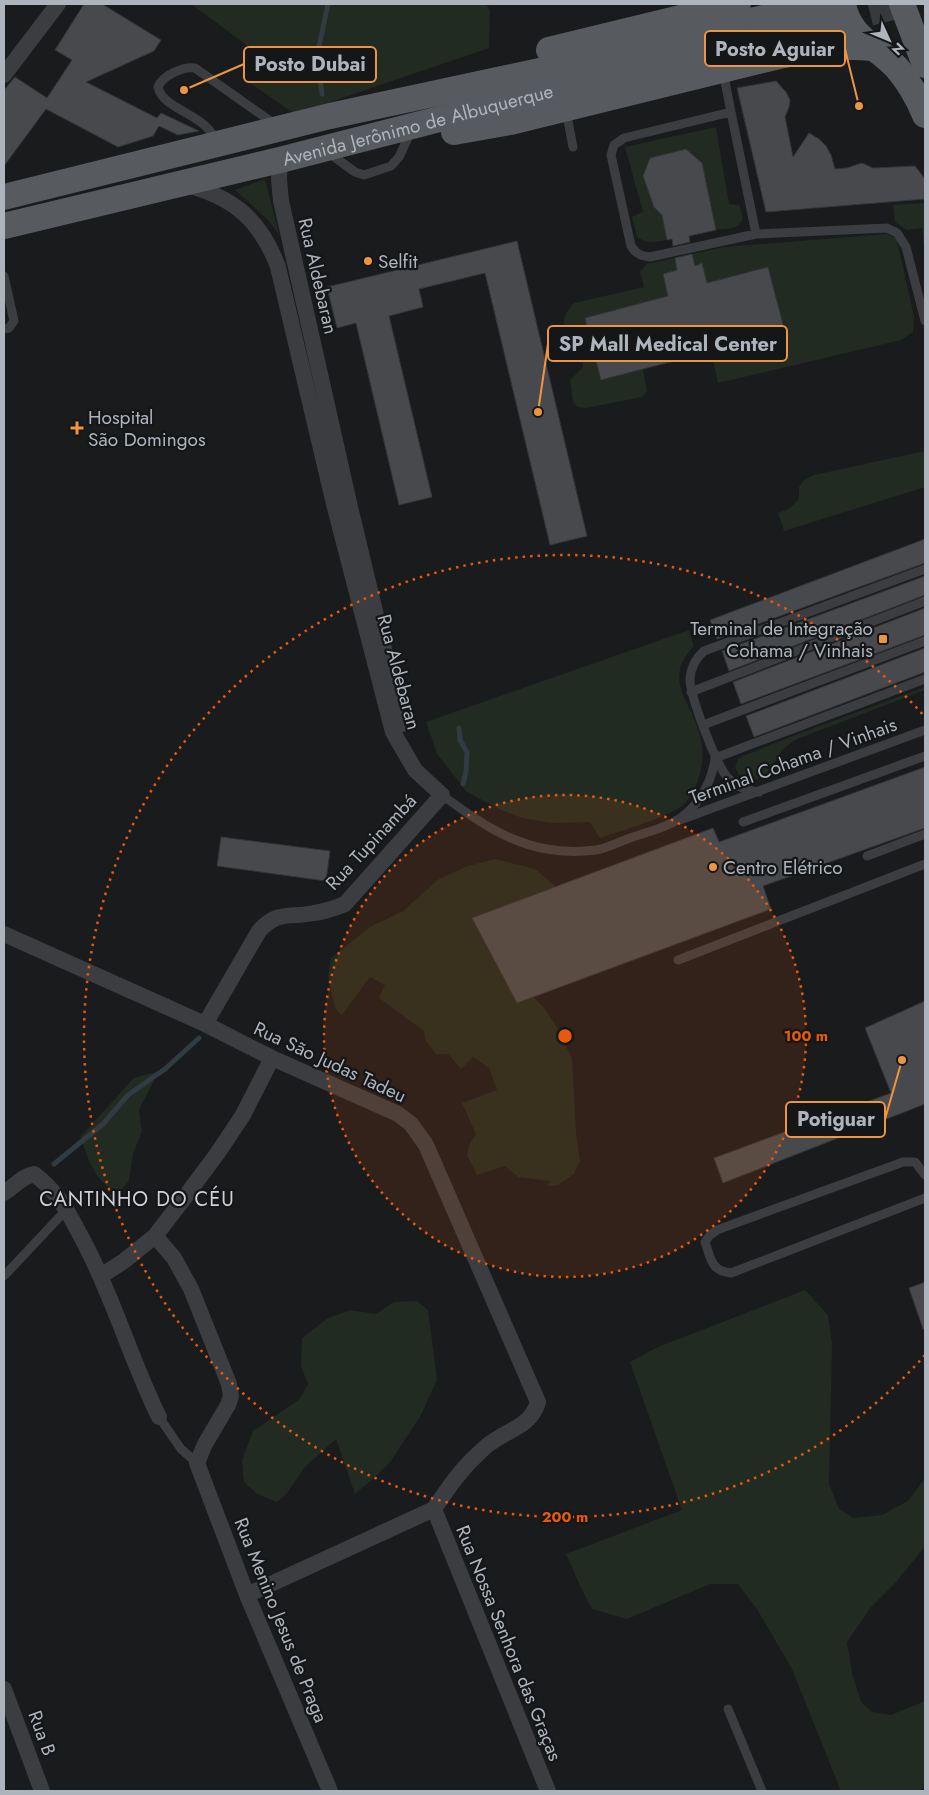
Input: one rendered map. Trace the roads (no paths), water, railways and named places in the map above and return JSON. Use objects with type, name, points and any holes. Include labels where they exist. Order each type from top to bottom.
[{"type":"main road","points":[[330,116],[487,66],[738,4]]},
{"type":"main road","points":[[902,4],[925,65]]},
{"type":"main road","points":[[832,10],[850,24],[860,37],[896,67],[910,85],[925,116]]},
{"type":"main road","name":"Avenida Jerônimo de Albuquerque","points":[[4,197],[330,116],[832,10]]},
{"type":"main road","name":"Avenida Jerônimo de Albuquerque","points":[[7,231],[32,219],[280,160],[568,86],[832,10]]},
{"type":"main road","points":[[280,160],[510,122],[812,50],[848,46],[875,50],[898,59],[925,57]]},
{"type":"street","points":[[4,75],[58,4]]},
{"type":"street","name":"Rua Aldebaran","points":[[280,160],[281,201],[350,507],[403,727],[416,757],[442,795]]},
{"type":"street","name":"Rua Aldebaran","points":[[182,184],[217,195],[241,212],[259,229],[273,254],[392,732],[415,770],[442,795]]},
{"type":"street","name":"Rua Tupinambá","points":[[205,1024],[260,931],[268,922],[278,916],[313,914],[345,904],[442,795]]},
{"type":"street","name":"Rua São Judas Tadeu","points":[[4,934],[205,1024],[272,1058],[398,1114],[418,1131],[426,1145],[538,1402],[536,1410],[530,1419],[515,1430],[492,1442],[477,1455],[463,1470],[434,1509]]},
{"type":"street","points":[[101,1276],[124,1261],[155,1236],[217,1154],[243,1115],[272,1058]]},
{"type":"street","name":"Rua Menino Jesus de Praga","points":[[4,1193],[28,1175],[34,1174],[51,1189],[67,1209],[101,1276],[144,1387],[159,1417]]},
{"type":"street","points":[[155,1236],[174,1258],[191,1289],[230,1384],[231,1396],[228,1405],[205,1444],[197,1463]]},
{"type":"street","name":"Rua Menino Jesus de Praga","points":[[197,1463],[247,1595],[330,1791]]},
{"type":"street","points":[[247,1595],[434,1509]]},
{"type":"street","name":"Rua Nossa Senhora das Graças","points":[[434,1509],[548,1791]]},
{"type":"street","name":"Rua B","points":[[4,1689],[42,1791]]},
{"type":"lane","points":[[216,145],[210,129],[161,96],[158,87],[163,78],[186,68],[195,68],[280,128]]},
{"type":"lane","points":[[723,70],[756,234]]},
{"type":"lane","points":[[566,108],[573,147]]},
{"type":"lane","points":[[731,112],[624,138],[614,145],[611,156],[631,246],[635,252],[641,256],[650,257],[756,234],[887,228],[897,234],[906,247],[925,321]]},
{"type":"lane","points":[[4,276],[14,321],[9,328],[4,330]]},
{"type":"lane","points":[[759,792],[750,791],[735,784],[722,770],[715,758],[691,692],[690,676],[699,656],[704,651],[925,569]]},
{"type":"lane","points":[[691,692],[925,601]]},
{"type":"lane","points":[[704,725],[925,641]]},
{"type":"lane","points":[[715,758],[925,679]]},
{"type":"lane","name":"Terminal Cohama / Vinhais","points":[[442,795],[477,821],[499,833],[545,849],[569,851],[598,850],[925,730]]},
{"type":"lane","points":[[743,822],[925,756]]},
{"type":"lane","points":[[672,823],[692,807],[706,789],[713,772],[715,758]]},
{"type":"lane","points":[[867,856],[925,834]]},
{"type":"lane","points":[[678,960],[925,864]]},
{"type":"lane","points":[[925,1175],[915,1162],[903,1162],[717,1230],[705,1242],[716,1269],[731,1274],[925,1198]]},
{"type":"lane","points":[[4,1276],[67,1209]]},
{"type":"lane","name":"Rua Menino Jesus de Praga","points":[[159,1417],[181,1448],[197,1463]]},
{"type":"lane","points":[[728,1709],[762,1791]]},
{"type":"waterway","points":[[322,94],[317,56],[328,4]]},
{"type":"waterway","points":[[459,728],[460,740],[467,752],[463,784]]},
{"type":"waterway","points":[[54,1164],[103,1124],[128,1095],[165,1069],[199,1038]]},
{"type":"tunnel","points":[[832,22],[905,4]]},
{"type":"place","name":"Posto Dubai","points":[[184,90]]},
{"type":"place","name":"Posto Aguiar","points":[[859,106]]},
{"type":"place","name":"Selfit","points":[[368,261]]},
{"type":"place","name":"SP Mall Medical Center","points":[[538,412]]},
{"type":"place","name":"Hospital São Domingos","points":[[77,428]]},
{"type":"place","name":"Terminal de Integração Cohama / Vinhais","points":[[883,639]]},
{"type":"place","name":"Centro Elétrico","points":[[713,867]]},
{"type":"place","name":"Potiguar","points":[[902,1060]]},
{"type":"district","name":"CANTINHO DO CÉU","points":[[137,1199]]}]
